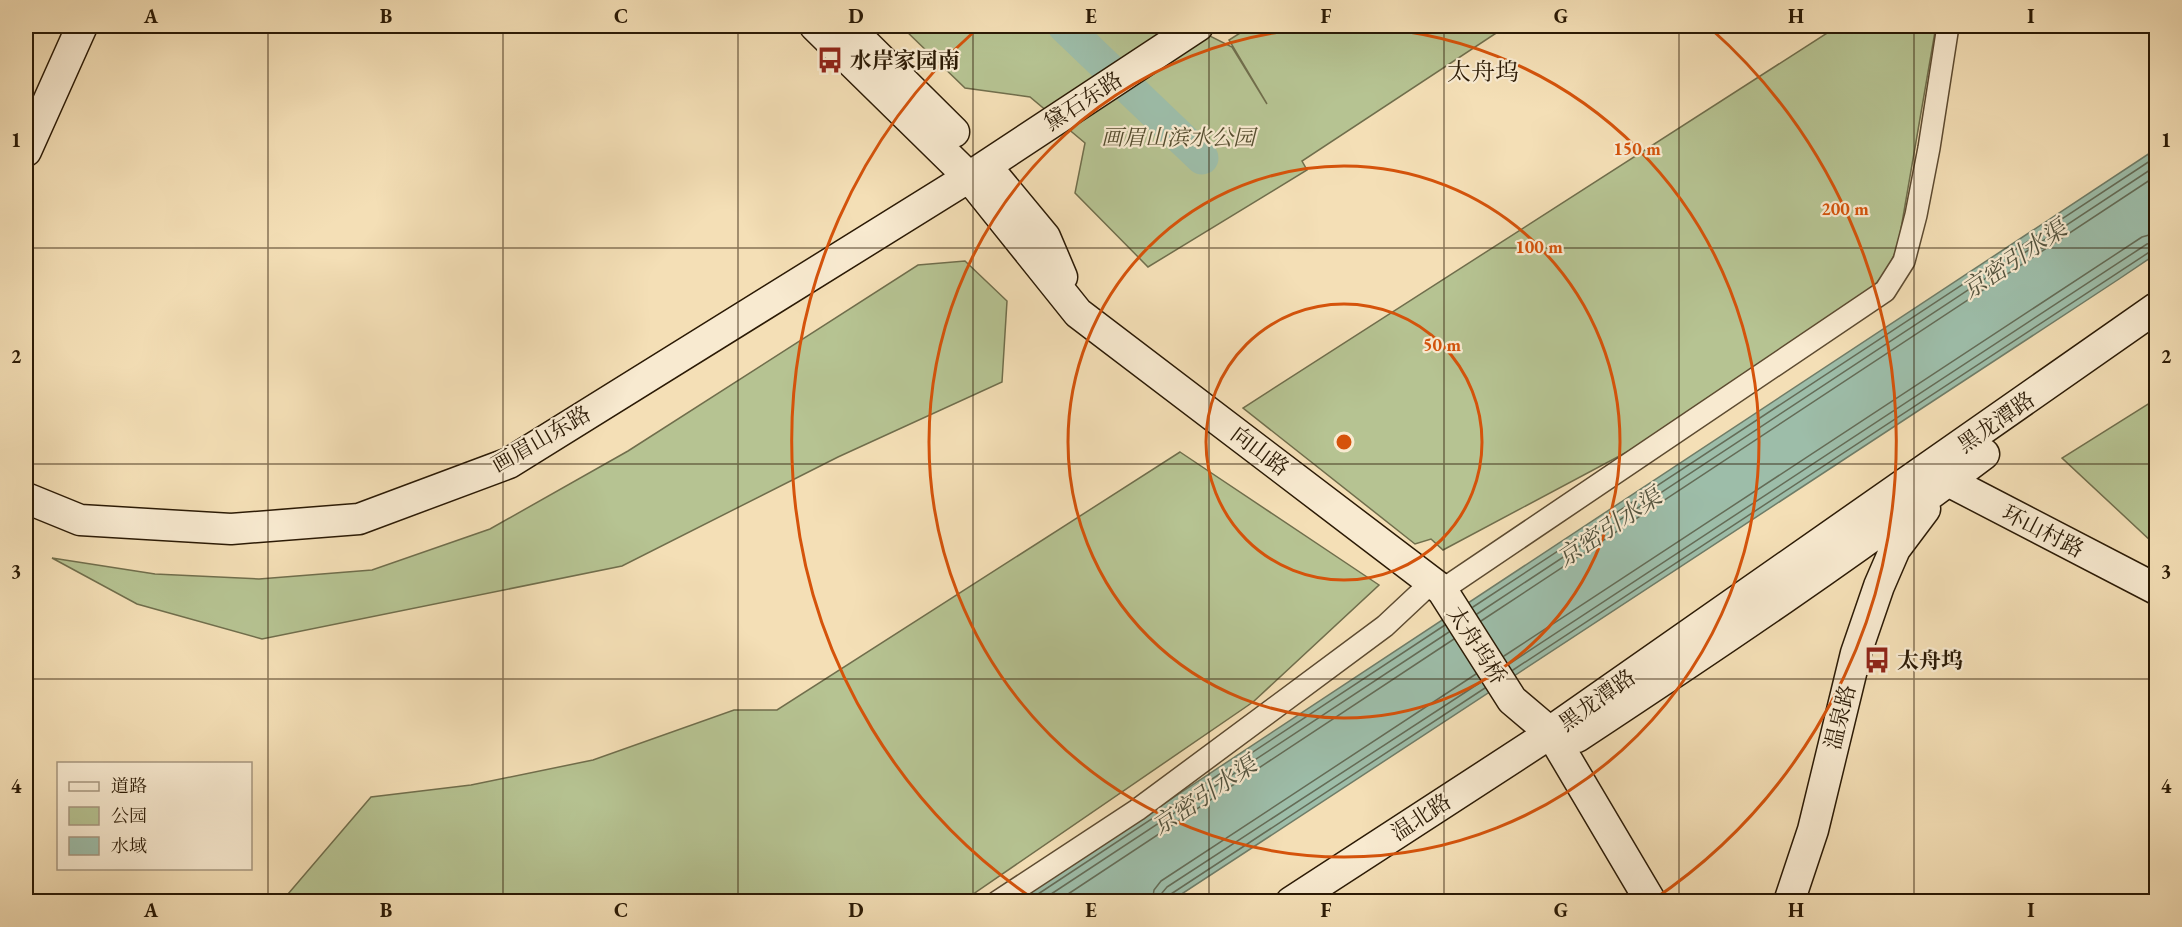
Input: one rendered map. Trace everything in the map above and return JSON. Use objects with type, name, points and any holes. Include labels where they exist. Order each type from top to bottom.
[{"type":"main road","points":[[26,151],[82,26]]},
{"type":"main road","name":"向山路","points":[[814,26],[977,171]]},
{"type":"main road","name":"向山路","points":[[847,26],[977,171],[1078,313],[1437,586]]},
{"type":"main road","name":"黛石东路","points":[[977,171],[1198,26]]},
{"type":"main road","name":"画眉山东路","points":[[26,498],[80,520],[231,530],[359,519],[509,463],[977,171]]},
{"type":"main road","name":"黑龙潭路","points":[[1551,733],[1561,724],[1942,473],[2157,308]]},
{"type":"main road","name":"黑龙潭路","points":[[1942,473],[2002,440],[2157,331]]},
{"type":"main road","name":"环山村路","points":[[1942,473],[2157,589]]},
{"type":"main road","name":"温泉路","points":[[1789,902],[1813,830],[1856,653],[1879,586],[1895,549],[1919,516],[1942,473]]},
{"type":"main road","name":"太舟坞桥","points":[[1437,586],[1512,700],[1551,733]]},
{"type":"main road","points":[[1551,733],[1652,902]]},
{"type":"main road","name":"温北路","points":[[1291,902],[1551,733]]},
{"type":"street","points":[[997,902],[1137,810],[1437,586],[1885,291],[1904,261],[1916,215],[1948,26]]},
{"type":"green space","name":"画眉山滨水公园","points":[[901,26],[1190,26],[1232,47],[1267,104],[1229,40],[1251,26],[1507,26],[1302,161],[1307,170],[1148,267],[1075,193],[1085,143],[1030,97],[965,88]]},
{"type":"green space","points":[[1838,26],[1936,26],[1898,246],[1886,273],[1835,326],[1760,381],[1443,550],[1431,539],[1415,544],[1243,408]]},
{"type":"green space","points":[[965,261],[1007,301],[1002,382],[838,457],[622,566],[262,639],[137,604],[52,558],[155,574],[259,579],[372,570],[490,529],[628,451],[918,265]]},
{"type":"green space","points":[[2156,399],[2156,539],[2152,542],[2062,458]]},
{"type":"green space","points":[[1180,452],[1379,585],[1253,702],[963,901],[282,901],[371,797],[471,785],[593,760],[734,710],[777,710]]},
{"type":"water","name":"京密引水渠","points":[[2156,149],[2156,254],[2119,279],[1171,901],[1015,902]]},
{"type":"waterway","points":[[1064,26],[1202,158]]},
{"type":"place","name":"水岸家园南","points":[[830,60]]},
{"type":"place","name":"太舟坞","points":[[1877,660]]},
{"type":"district","name":"太舟坞","points":[[1483,71]]}]
